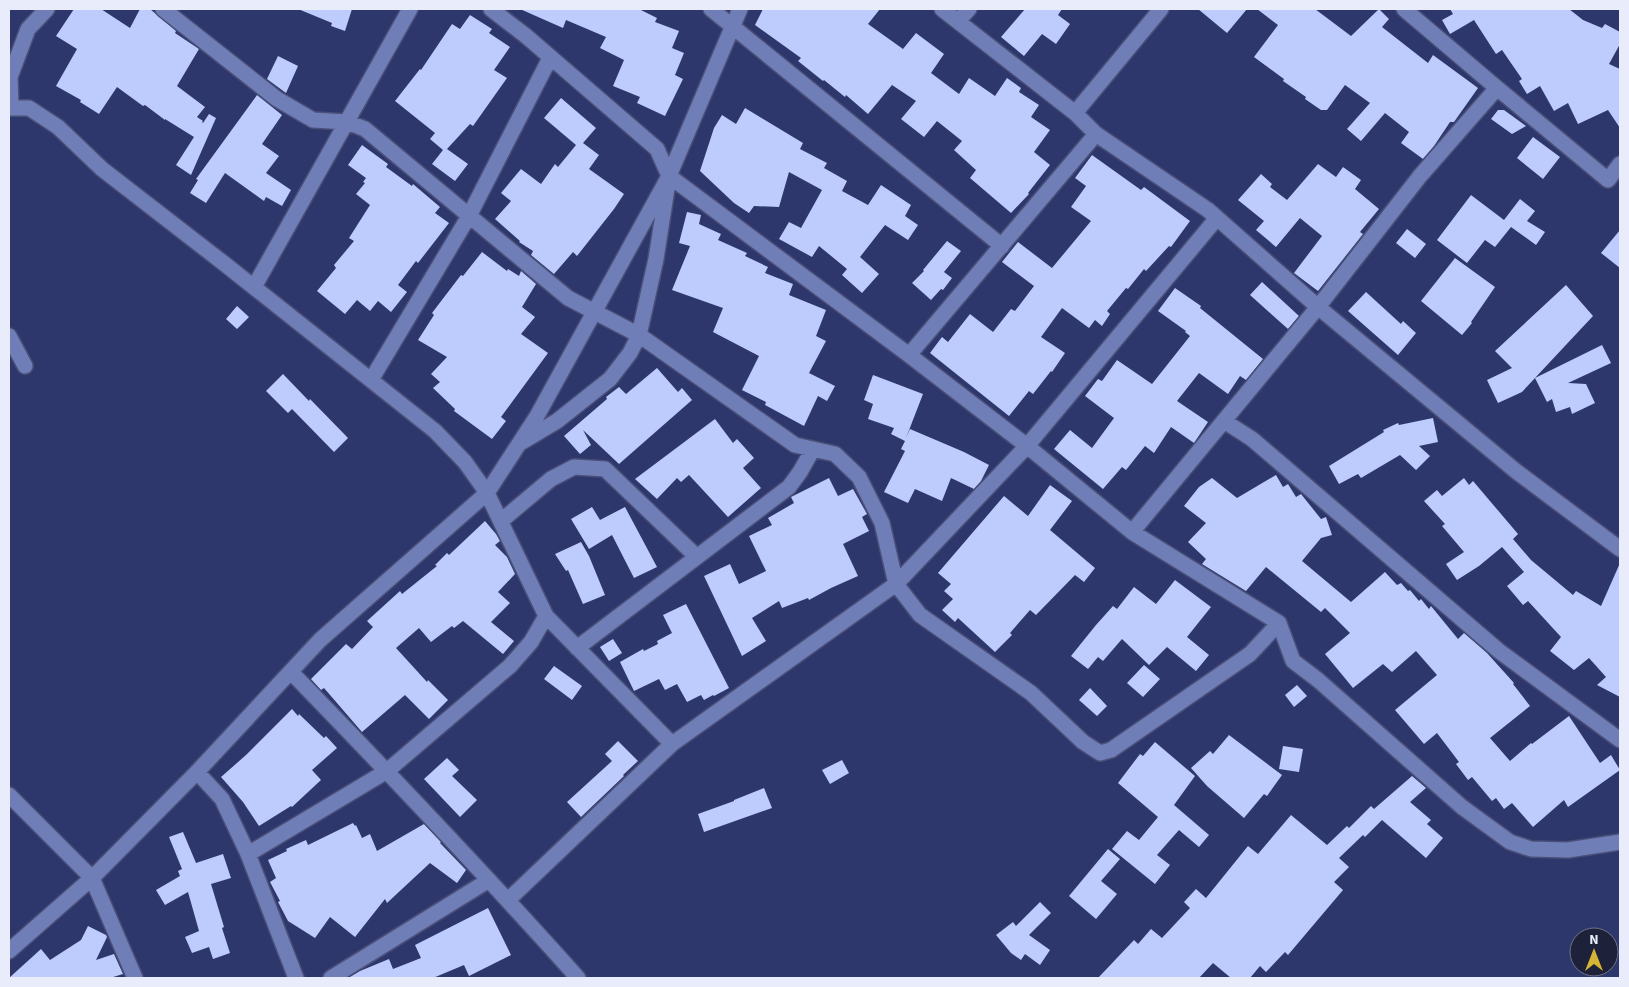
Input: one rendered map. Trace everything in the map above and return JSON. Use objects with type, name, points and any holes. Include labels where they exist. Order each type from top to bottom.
[{"type":"street","points":[[47,9],[28,29],[10,77],[10,107],[29,108],[58,127],[102,168],[435,431],[464,462],[487,493],[546,616],[672,744]]},
{"type":"street","points":[[163,9],[276,99],[313,120],[347,122],[365,129],[568,298],[639,335],[795,445],[835,454],[859,477],[882,523],[896,584],[920,615],[1031,693],[1082,742],[1100,753],[1111,750],[1250,654],[1279,623]]},
{"type":"street","points":[[254,287],[410,9]]},
{"type":"street","points":[[491,9],[657,149],[669,176],[909,355],[1027,446],[1132,532],[1279,623],[1293,661],[1325,686],[1462,807],[1510,842],[1531,849],[1568,850],[1620,842]]},
{"type":"street","points":[[711,9],[1002,246]]},
{"type":"street","points":[[9,951],[92,878],[196,772],[320,640],[487,493],[537,416],[669,176],[740,9]]},
{"type":"street","points":[[942,9],[1075,113],[1096,134],[1217,218],[1318,307],[1517,472],[1620,549]]},
{"type":"street","points":[[958,21],[969,9]]},
{"type":"street","points":[[1075,113],[1161,9]]},
{"type":"street","points":[[1404,9],[1608,180],[1620,164]]},
{"type":"street","points":[[371,380],[469,216],[550,58]]},
{"type":"street","points":[[1132,532],[1318,307],[1420,176],[1497,88]]},
{"type":"street","points":[[909,355],[1096,134]]},
{"type":"street","points":[[518,444],[557,421],[610,379],[630,354],[639,335],[656,259],[669,176]]},
{"type":"street","points":[[508,900],[672,744],[896,584],[1027,446],[1217,218]]},
{"type":"street","points":[[9,336],[25,366]]},
{"type":"street","points":[[1224,422],[1252,439],[1499,651],[1620,740]]},
{"type":"street","points":[[577,648],[789,487],[813,449]]},
{"type":"street","points":[[501,521],[551,479],[574,467],[605,470],[697,557]]},
{"type":"street","points":[[248,854],[387,771],[510,666],[531,642],[546,616]]},
{"type":"street","points":[[291,672],[508,900],[578,978]]},
{"type":"street","points":[[196,772],[222,799],[248,854],[296,978]]},
{"type":"street","points":[[9,795],[92,878],[135,978]]},
{"type":"street","points":[[331,978],[489,880]]},
{"type":"building","points":[[74,9],[101,9],[130,28],[140,9],[150,9],[176,31],[175,33],[199,49],[177,86],[205,107],[197,117],[203,123],[209,114],[216,118],[191,175],[176,165],[194,137],[165,120],[145,105],[143,106],[117,87],[99,114],[80,102],[81,100],[56,86],[77,49],[56,36]]},
{"type":"building","points":[[298,9],[352,9],[345,31],[331,26],[332,23]]},
{"type":"building","points":[[520,9],[639,9],[657,18],[655,22],[679,31],[672,48],[684,53],[675,75],[683,79],[665,116],[637,103],[640,97],[613,86],[624,60],[600,48],[606,37],[566,20],[563,28]]},
{"type":"building","points":[[763,9],[880,9],[868,24],[903,49],[916,33],[944,54],[931,73],[959,94],[969,78],[995,96],[1007,78],[1021,88],[1019,92],[1039,105],[1031,117],[1050,130],[1034,152],[1050,165],[1029,194],[1011,213],[970,178],[976,170],[954,150],[962,141],[937,121],[924,137],[901,119],[916,101],[892,85],[868,114],[846,95],[845,97],[798,61],[801,58],[755,25]]},
{"type":"building","points":[[1025,9],[1062,9],[1058,15],[1070,24],[1056,44],[1042,34],[1024,56],[1001,37]]},
{"type":"building","points":[[1198,9],[1247,9],[1227,33]]},
{"type":"building","points":[[1257,9],[1315,9],[1351,36],[1379,9],[1389,19],[1382,27],[1428,63],[1433,55],[1478,88],[1454,122],[1450,122],[1423,159],[1401,143],[1409,132],[1385,113],[1361,141],[1347,129],[1370,103],[1345,85],[1327,110],[1321,110],[1254,57],[1278,25]]},
{"type":"building","points":[[1450,9],[1569,9],[1583,20],[1602,28],[1605,24],[1620,32],[1620,44],[1609,64],[1620,69],[1620,128],[1608,110],[1578,124],[1568,103],[1554,111],[1540,86],[1527,94],[1519,81],[1522,79],[1502,50],[1496,54],[1474,20],[1450,34],[1442,20],[1453,14]]},
{"type":"building","points":[[470,15],[492,29],[489,33],[510,47],[494,70],[507,78],[473,126],[470,124],[447,149],[468,164],[455,181],[432,164],[443,150],[430,139],[435,133],[395,101],[421,70],[452,24],[460,29]]},
{"type":"building","points":[[278,56],[298,66],[286,93],[267,79]]},
{"type":"building","points":[[257,95],[282,115],[262,144],[279,156],[266,173],[291,190],[282,206],[266,197],[264,201],[225,173],[206,203],[190,193],[198,180],[196,179]]},
{"type":"building","points":[[561,98],[596,128],[583,143],[599,155],[589,169],[624,194],[577,256],[573,252],[554,274],[531,255],[533,251],[519,242],[495,219],[511,201],[501,193],[521,169],[541,184],[555,164],[558,167],[576,145],[544,118]]},
{"type":"building","points":[[745,108],[803,143],[800,149],[827,163],[824,168],[847,181],[842,191],[868,205],[881,185],[911,205],[905,216],[918,225],[908,240],[885,225],[860,257],[879,274],[862,293],[842,275],[847,269],[819,246],[812,257],[779,239],[789,222],[801,228],[822,190],[789,172],[779,207],[754,206],[749,213],[734,203],[700,171],[714,128],[722,115],[736,124]]},
{"type":"building","points":[[1498,110],[1504,110],[1526,126],[1512,134],[1491,119]]},
{"type":"building","points":[[1533,137],[1560,157],[1543,179],[1517,158]]},
{"type":"building","points":[[362,145],[388,164],[386,167],[412,186],[413,184],[440,207],[435,213],[449,223],[398,285],[407,292],[391,312],[378,301],[370,311],[357,300],[345,314],[317,291],[336,268],[334,265],[354,241],[349,238],[370,205],[356,194],[365,183],[363,182],[366,178],[348,165]]},
{"type":"building","points":[[1092,155],[1141,190],[1144,187],[1190,221],[1171,247],[1169,246],[1146,271],[1144,269],[1128,289],[1126,288],[1107,311],[1110,314],[1102,326],[1095,320],[1089,328],[1062,308],[1041,337],[1065,353],[1033,394],[1029,391],[1009,416],[930,353],[942,337],[948,342],[970,314],[993,332],[1011,309],[1015,311],[1034,286],[1002,262],[1018,242],[1052,268],[1091,221],[1071,207],[1086,186],[1075,178]]},
{"type":"building","points":[[1318,164],[1336,177],[1343,167],[1361,180],[1355,189],[1379,209],[1360,232],[1363,234],[1318,291],[1294,273],[1322,236],[1300,218],[1276,247],[1256,230],[1264,221],[1238,200],[1261,174],[1272,184],[1270,187],[1287,200]]},
{"type":"building","points":[[1471,195],[1504,220],[1520,199],[1535,211],[1527,221],[1545,232],[1536,245],[1511,227],[1495,247],[1485,240],[1467,263],[1437,240]]},
{"type":"building","points":[[687,212],[701,215],[699,224],[721,234],[718,240],[747,253],[745,256],[768,267],[765,273],[793,284],[789,295],[826,310],[816,336],[826,341],[809,373],[835,386],[827,401],[818,396],[804,426],[765,405],[766,402],[742,390],[759,356],[713,332],[723,308],[672,290],[690,246],[679,243]]},
{"type":"building","points":[[1407,229],[1426,244],[1415,258],[1396,243]]},
{"type":"building","points":[[1620,230],[1620,268],[1601,253]]},
{"type":"building","points":[[947,241],[961,251],[944,272],[952,278],[943,290],[941,289],[931,300],[912,283],[924,271]]},
{"type":"building","points":[[482,252],[507,271],[508,269],[519,276],[521,271],[536,284],[522,307],[535,317],[521,334],[548,353],[501,417],[506,421],[492,439],[454,411],[455,409],[433,388],[440,382],[431,374],[447,357],[418,340],[434,315],[432,313],[461,275],[463,276]]},
{"type":"building","points":[[1455,258],[1495,287],[1462,335],[1421,301]]},
{"type":"building","points":[[1262,282],[1299,316],[1288,329],[1250,295]]},
{"type":"building","points":[[1566,285],[1593,316],[1522,392],[1498,403],[1487,380],[1512,368],[1495,351]]},
{"type":"building","points":[[1175,288],[1201,306],[1200,308],[1263,359],[1246,380],[1240,376],[1228,394],[1199,373],[1177,401],[1208,422],[1194,443],[1171,427],[1154,453],[1145,446],[1126,470],[1122,467],[1103,489],[1054,449],[1070,430],[1092,448],[1114,418],[1085,396],[1098,379],[1102,381],[1117,360],[1152,384],[1190,336],[1158,311]]},
{"type":"building","points":[[1366,292],[1401,324],[1403,321],[1416,333],[1398,355],[1348,311]]},
{"type":"building","points":[[237,306],[249,317],[237,329],[226,319]]},
{"type":"building","points":[[1602,345],[1611,363],[1568,383],[1586,384],[1595,403],[1572,414],[1570,407],[1556,412],[1552,399],[1547,402],[1535,378]]},
{"type":"building","points":[[657,368],[678,392],[682,388],[692,400],[619,464],[583,430],[591,445],[580,454],[564,436],[619,387],[626,394]]},
{"type":"building","points":[[283,374],[348,438],[334,452],[292,409],[288,413],[266,391]]},
{"type":"building","points":[[873,375],[923,394],[906,438],[910,429],[989,465],[981,481],[974,489],[951,478],[942,501],[915,489],[908,503],[884,492],[905,451],[901,449],[905,441],[891,434],[894,428],[868,419],[873,404],[864,400]]},
{"type":"building","points":[[1433,418],[1438,442],[1419,446],[1430,456],[1416,470],[1400,455],[1361,478],[1358,474],[1339,484],[1329,466],[1384,432],[1383,430],[1398,423],[1399,425]]},
{"type":"building","points":[[715,419],[733,443],[737,439],[754,458],[743,468],[761,488],[728,517],[689,475],[681,482],[677,478],[657,499],[635,479]]},
{"type":"building","points":[[1276,475],[1283,487],[1288,484],[1296,497],[1301,494],[1321,519],[1326,517],[1332,535],[1321,538],[1302,561],[1351,602],[1385,572],[1397,585],[1401,583],[1419,601],[1421,599],[1429,609],[1431,606],[1458,639],[1464,633],[1487,653],[1514,683],[1530,706],[1490,738],[1510,761],[1531,743],[1569,716],[1600,763],[1611,755],[1620,770],[1568,807],[1564,800],[1533,827],[1512,803],[1504,809],[1496,798],[1492,801],[1472,777],[1468,780],[1456,764],[1459,762],[1437,733],[1424,744],[1395,710],[1437,675],[1416,651],[1392,672],[1383,664],[1353,688],[1325,654],[1350,633],[1325,608],[1321,612],[1266,567],[1246,591],[1202,564],[1206,559],[1188,542],[1206,523],[1184,506],[1199,487],[1212,478],[1237,498]]},
{"type":"building","points":[[829,478],[838,496],[853,489],[867,514],[862,517],[869,531],[843,544],[858,576],[809,600],[808,598],[782,608],[779,601],[752,618],[766,641],[742,656],[704,576],[730,564],[739,584],[766,571],[749,536],[772,525],[768,518],[794,503],[791,497]]},
{"type":"building","points":[[1464,478],[1469,485],[1473,481],[1518,534],[1513,539],[1531,560],[1573,595],[1576,591],[1601,606],[1620,563],[1620,697],[1597,685],[1606,677],[1589,658],[1574,670],[1550,651],[1561,637],[1528,601],[1523,605],[1507,586],[1524,572],[1502,547],[1479,566],[1457,580],[1446,564],[1464,552],[1442,526],[1445,524],[1424,501],[1437,490],[1442,496]]},
{"type":"building","points":[[1050,485],[1072,501],[1050,530],[1095,568],[1084,582],[1075,575],[1036,615],[1030,610],[1010,633],[1012,635],[995,652],[958,618],[955,622],[942,610],[953,599],[944,591],[951,584],[938,573],[1004,496],[1028,516]]},
{"type":"building","points":[[592,507],[600,520],[625,507],[657,567],[634,578],[612,535],[589,549],[571,519]]},
{"type":"building","points":[[485,521],[500,541],[495,545],[507,557],[515,574],[498,592],[510,603],[491,622],[514,641],[503,654],[463,621],[454,628],[452,626],[431,642],[419,628],[396,648],[427,682],[428,680],[448,700],[429,719],[405,695],[362,732],[324,688],[321,690],[311,679],[346,644],[352,649],[373,627],[367,621],[400,591],[402,594],[437,566],[435,565],[447,553],[449,555]]},
{"type":"building","points":[[581,542],[589,556],[605,595],[583,604],[568,570],[566,571],[555,554]]},
{"type":"building","points":[[1175,580],[1211,607],[1187,637],[1209,655],[1196,671],[1167,647],[1149,665],[1122,639],[1103,661],[1098,657],[1088,669],[1071,656],[1113,606],[1117,609],[1134,587],[1156,604]]},
{"type":"building","points":[[686,604],[729,688],[704,700],[701,695],[687,702],[677,684],[665,690],[659,679],[634,691],[620,662],[643,649],[644,651],[658,644],[657,641],[672,633],[663,615]]},
{"type":"building","points":[[613,639],[622,653],[609,661],[600,647]]},
{"type":"building","points":[[1144,665],[1160,679],[1143,697],[1127,683]]},
{"type":"building","points":[[554,666],[582,686],[572,700],[544,679]]},
{"type":"building","points":[[1297,685],[1307,696],[1294,707],[1285,695]]},
{"type":"building","points":[[1090,688],[1107,706],[1097,716],[1079,700]]},
{"type":"building","points":[[292,709],[324,738],[326,736],[337,748],[312,770],[321,780],[292,807],[259,826],[243,802],[221,777]]},
{"type":"building","points":[[1229,735],[1282,775],[1267,796],[1264,794],[1244,818],[1207,786],[1191,768],[1210,751],[1213,754]]},
{"type":"building","points":[[618,741],[638,761],[581,817],[567,802],[612,761],[605,754]]},
{"type":"building","points":[[1155,742],[1195,776],[1174,805],[1209,835],[1199,847],[1179,830],[1157,855],[1170,865],[1155,884],[1112,849],[1127,831],[1139,840],[1158,817],[1118,783],[1140,754],[1143,756]]},
{"type":"building","points":[[1283,746],[1303,749],[1299,772],[1279,769]]},
{"type":"building","points":[[447,758],[459,770],[452,776],[477,800],[460,817],[424,779]]},
{"type":"building","points":[[842,760],[849,773],[830,784],[822,770]]},
{"type":"building","points":[[1412,776],[1426,788],[1410,802],[1431,820],[1427,824],[1443,838],[1426,858],[1382,820],[1339,858],[1349,867],[1334,882],[1343,890],[1288,955],[1285,952],[1266,972],[1260,966],[1250,978],[1231,978],[1213,963],[1199,978],[1098,978],[1134,940],[1138,944],[1151,929],[1162,938],[1190,908],[1184,902],[1196,889],[1206,898],[1248,846],[1258,854],[1291,815],[1327,845],[1347,826],[1349,828],[1371,806],[1374,809]]},
{"type":"building","points":[[764,788],[772,808],[704,832],[698,814]]},
{"type":"building","points":[[353,823],[356,825],[362,838],[370,834],[377,851],[424,824],[466,870],[457,883],[430,863],[387,903],[385,899],[355,937],[330,917],[315,938],[288,921],[270,882],[276,878],[268,860],[306,840],[308,845]]},
{"type":"building","points":[[183,832],[196,863],[223,854],[231,878],[211,884],[230,953],[213,959],[209,947],[192,953],[185,937],[199,931],[188,892],[165,905],[156,890],[180,876],[178,871],[182,869],[169,837]]},
{"type":"building","points":[[1108,849],[1120,859],[1101,881],[1117,894],[1096,919],[1069,896]]},
{"type":"building","points":[[1040,902],[1051,913],[1029,935],[1050,950],[1040,965],[1025,954],[1021,960],[1011,953],[996,935],[1013,922],[1016,926]]},
{"type":"building","points":[[488,908],[511,955],[469,976],[464,965],[433,978],[348,978],[389,959],[393,969],[421,958],[415,945]]},
{"type":"building","points":[[88,926],[107,937],[96,960],[114,954],[123,974],[110,978],[9,978],[41,949],[50,960],[81,940]]}]
